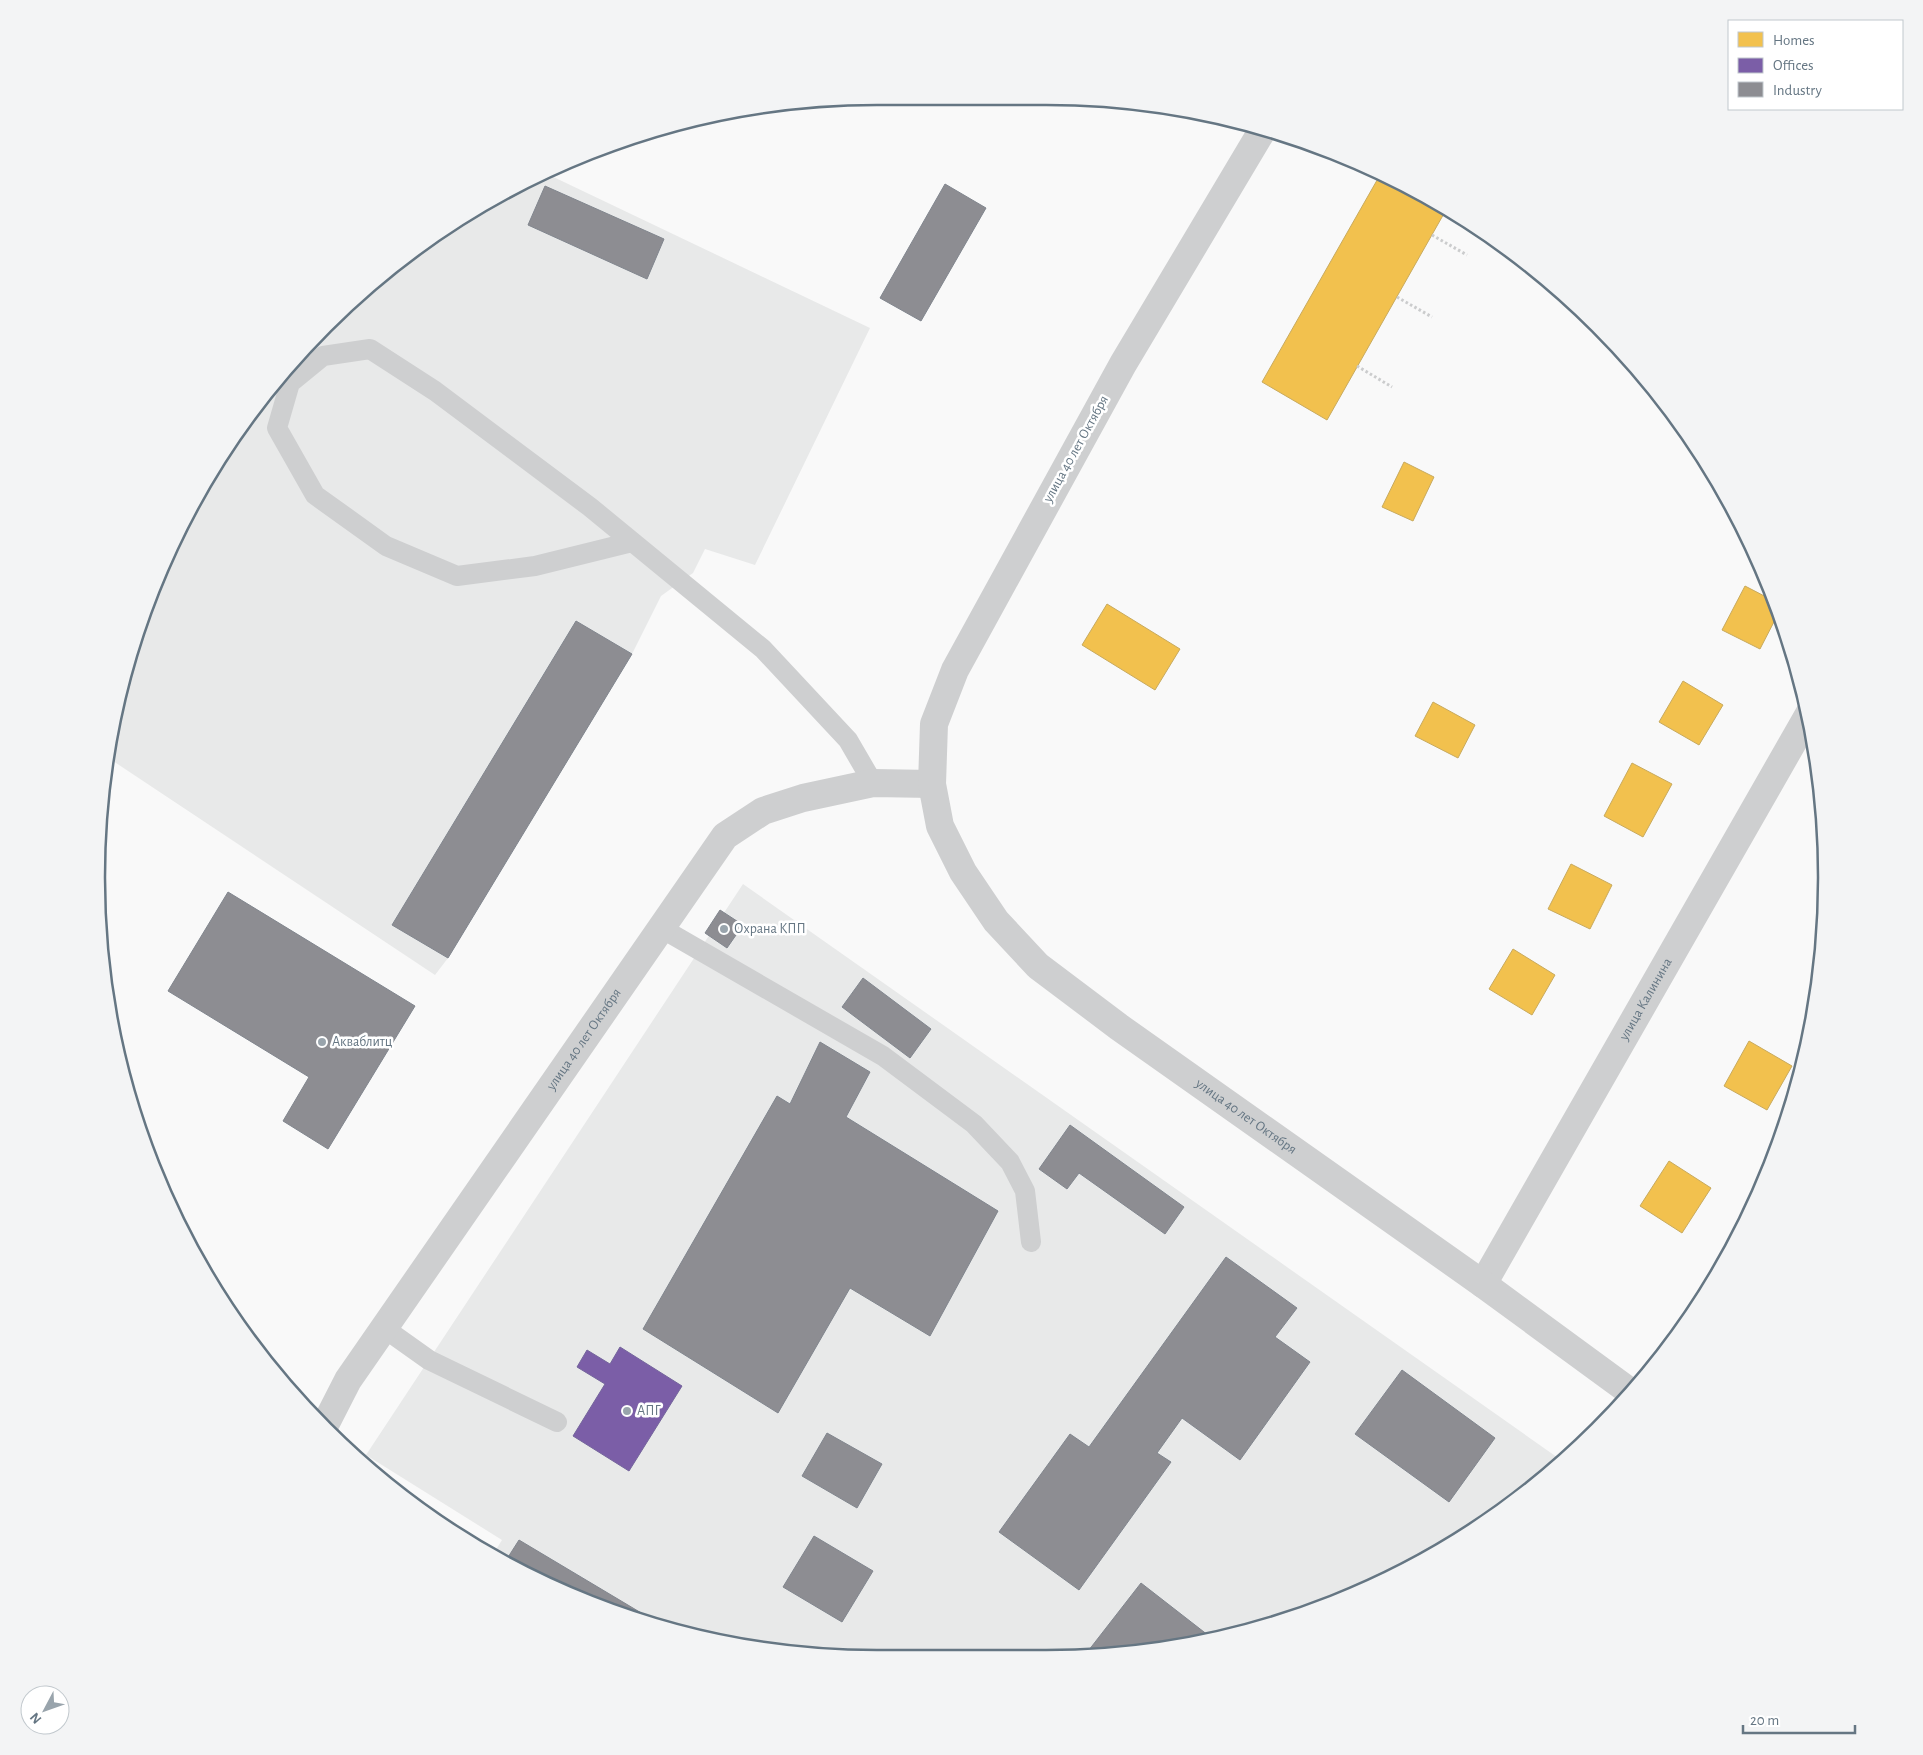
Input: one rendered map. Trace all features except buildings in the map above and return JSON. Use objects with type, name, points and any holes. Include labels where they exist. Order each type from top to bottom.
[{"type":"street","name":"улица 40 лет Октября","points":[[1259,135],[1123,364],[954,670],[934,724],[932,784],[940,826],[964,872],[996,921],[1038,966],[1119,1027],[1483,1284],[1625,1388]]},
{"type":"street","name":"улица Калинина","points":[[1483,1284],[1802,724]]},
{"type":"street","name":"улица 40 лет Октября","points":[[327,1420],[348,1380],[725,836],[763,811],[802,798],[873,783],[932,784]]},
{"type":"lane","points":[[632,542],[535,566],[457,576],[386,546],[315,495],[277,428],[290,382],[323,356],[370,350],[435,391],[590,507],[763,649],[848,740],[873,783]]},
{"type":"lane","points":[[661,928],[884,1056],[974,1124],[1010,1162],[1025,1191],[1031,1242]]},
{"type":"lane","points":[[384,1328],[428,1360],[557,1422]]},
{"type":"path","points":[[1432,235],[1467,254]]},
{"type":"path","points":[[1396,298],[1432,317]]},
{"type":"path","points":[[1357,366],[1392,387]]},
{"type":"shaded area","points":[[554,177],[870,328],[755,565],[705,549],[693,573],[661,596],[632,654],[448,958],[435,975],[114,762],[131,678],[146,629],[164,582],[208,491],[235,448],[265,407],[331,331],[407,265],[448,235],[491,208]]},
{"type":"shaded area","name":"АПГ","points":[[743,884],[1556,1457],[1475,1520],[1432,1547],[1341,1591],[1294,1609],[1245,1624],[1196,1635],[1096,1648],[1046,1650],[878,1650],[827,1648],[727,1635],[678,1624],[629,1609],[582,1591],[496,1550],[502,1540],[366,1455]]},
{"type":"place","name":"Охрана КПП","points":[[724,929]]},
{"type":"place","name":"Акваблитц","points":[[322,1042]]},
{"type":"place","name":"АПГ","points":[[627,1411]]}]
